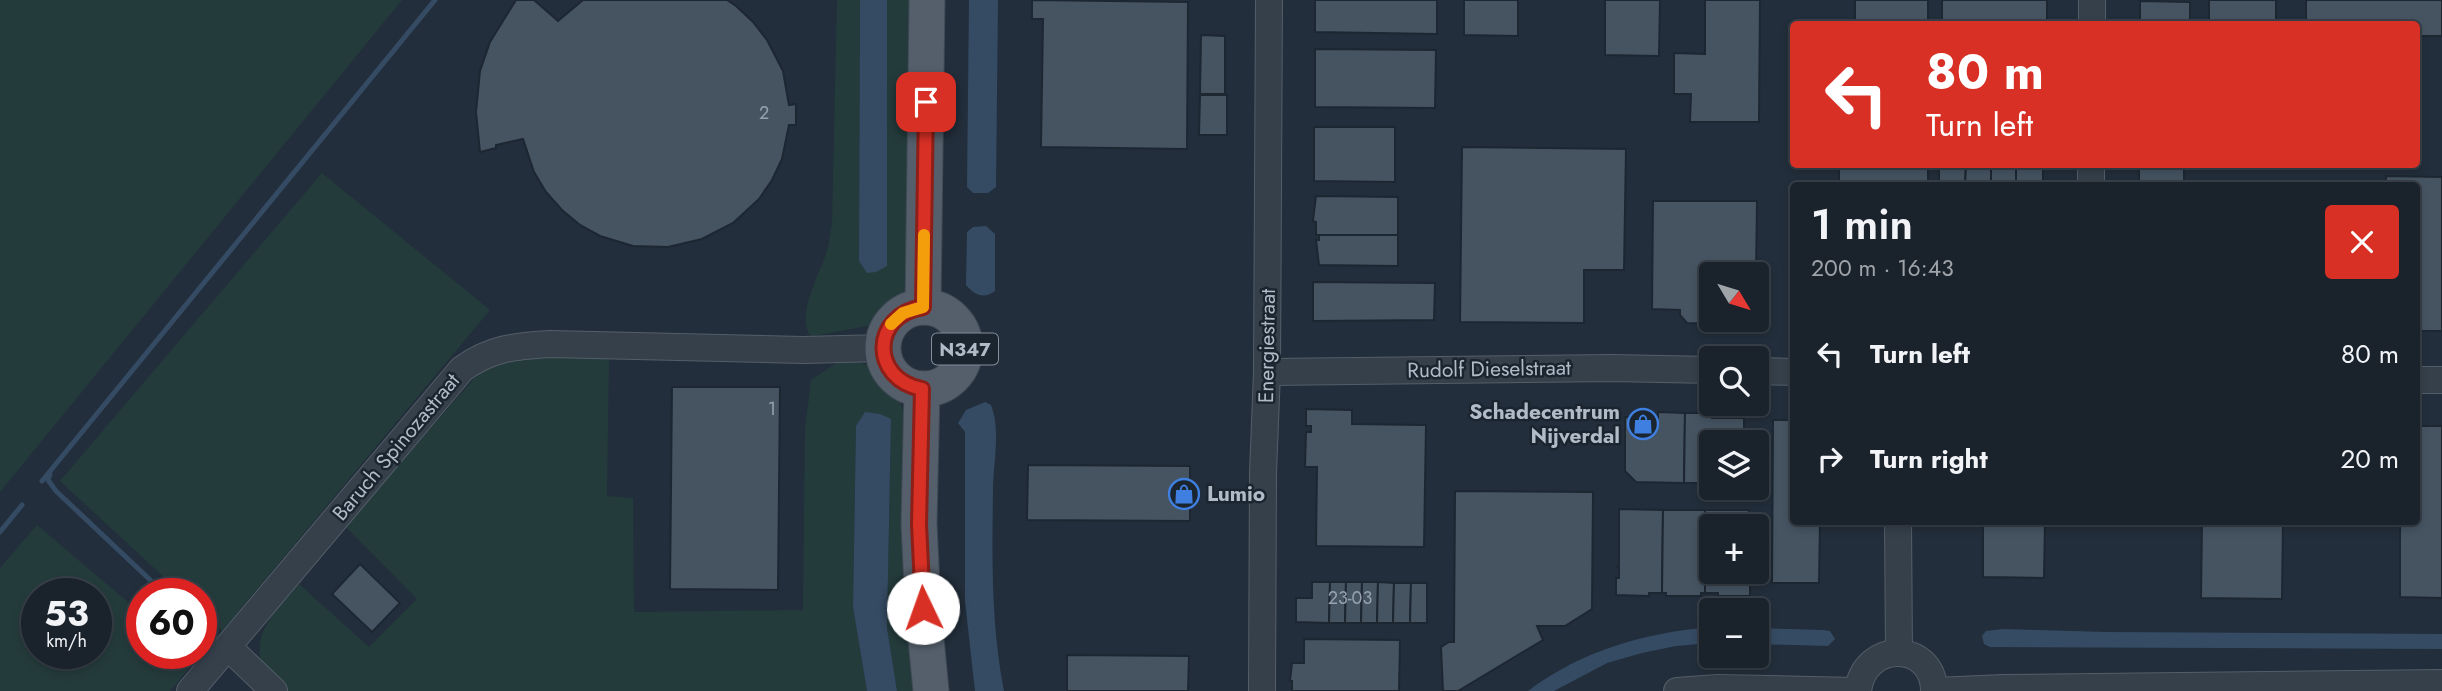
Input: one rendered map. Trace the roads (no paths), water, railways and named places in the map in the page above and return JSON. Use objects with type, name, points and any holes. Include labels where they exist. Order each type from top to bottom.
[{"type":"main road","name":"N347","points":[[923,307],[927,0]]},
{"type":"main road","name":"N347","points":[[923,307],[941,311],[956,323],[964,339],[965,349],[955,374],[940,385],[922,389],[894,376],[884,358],[883,348],[884,337],[895,319],[903,313],[923,307]]},
{"type":"main road","name":"N347","points":[[922,389],[919,524],[931,691]]},
{"type":"street","name":"Energiestraat","points":[[1262,691],[1269,0]]},
{"type":"street","points":[[2092,0],[2092,21]]},
{"type":"street","name":"Baruch Spinozastraat","points":[[190,691],[462,369],[477,359],[516,345],[550,344],[803,350],[883,348]]},
{"type":"street","name":"Rudolf Dieselstraat","points":[[1267,372],[1612,368],[1699,370]]},
{"type":"street","points":[[1769,371],[1790,372]]},
{"type":"street","points":[[2420,380],[2442,380]]},
{"type":"street","points":[[1898,525],[1899,653]]},
{"type":"street","points":[[228,647],[274,691]]},
{"type":"street","points":[[1677,691],[1718,688],[1856,691],[1870,663],[1879,657],[1899,653],[1910,655],[1926,667],[1932,676],[1935,691],[2442,683]]},
{"type":"water","points":[[860,0],[887,0],[887,266],[867,273],[859,261]]},
{"type":"water","points":[[969,0],[998,0],[996,187],[988,193],[973,193],[967,187]]},
{"type":"water","points":[[986,226],[995,234],[995,291],[983,295],[966,285],[967,232],[973,227]]},
{"type":"water","points":[[985,402],[991,405],[996,425],[993,591],[1004,691],[975,691],[965,601],[965,432],[958,423],[966,410]]},
{"type":"water","points":[[865,412],[891,419],[887,628],[897,691],[867,691],[853,607],[856,426]]},
{"type":"water","points":[[1699,628],[1699,644],[1642,653],[1607,663],[1554,691],[1528,691],[1592,654],[1638,639]]},
{"type":"water","points":[[1769,628],[1830,631],[1835,639],[1828,646],[1769,644]]},
{"type":"water","points":[[2003,629],[2442,634],[2442,649],[1990,647],[1984,644],[1982,636],[1986,631]]},
{"type":"waterway","points":[[42,481],[435,0]]},
{"type":"waterway","points":[[50,474],[48,480],[56,491],[148,578]]},
{"type":"waterway","points":[[0,532],[22,505]]},
{"type":"place","name":"Schadecentrum Nijverdal","points":[[1643,424]]},
{"type":"place","name":"Lumio","points":[[1184,494]]}]
